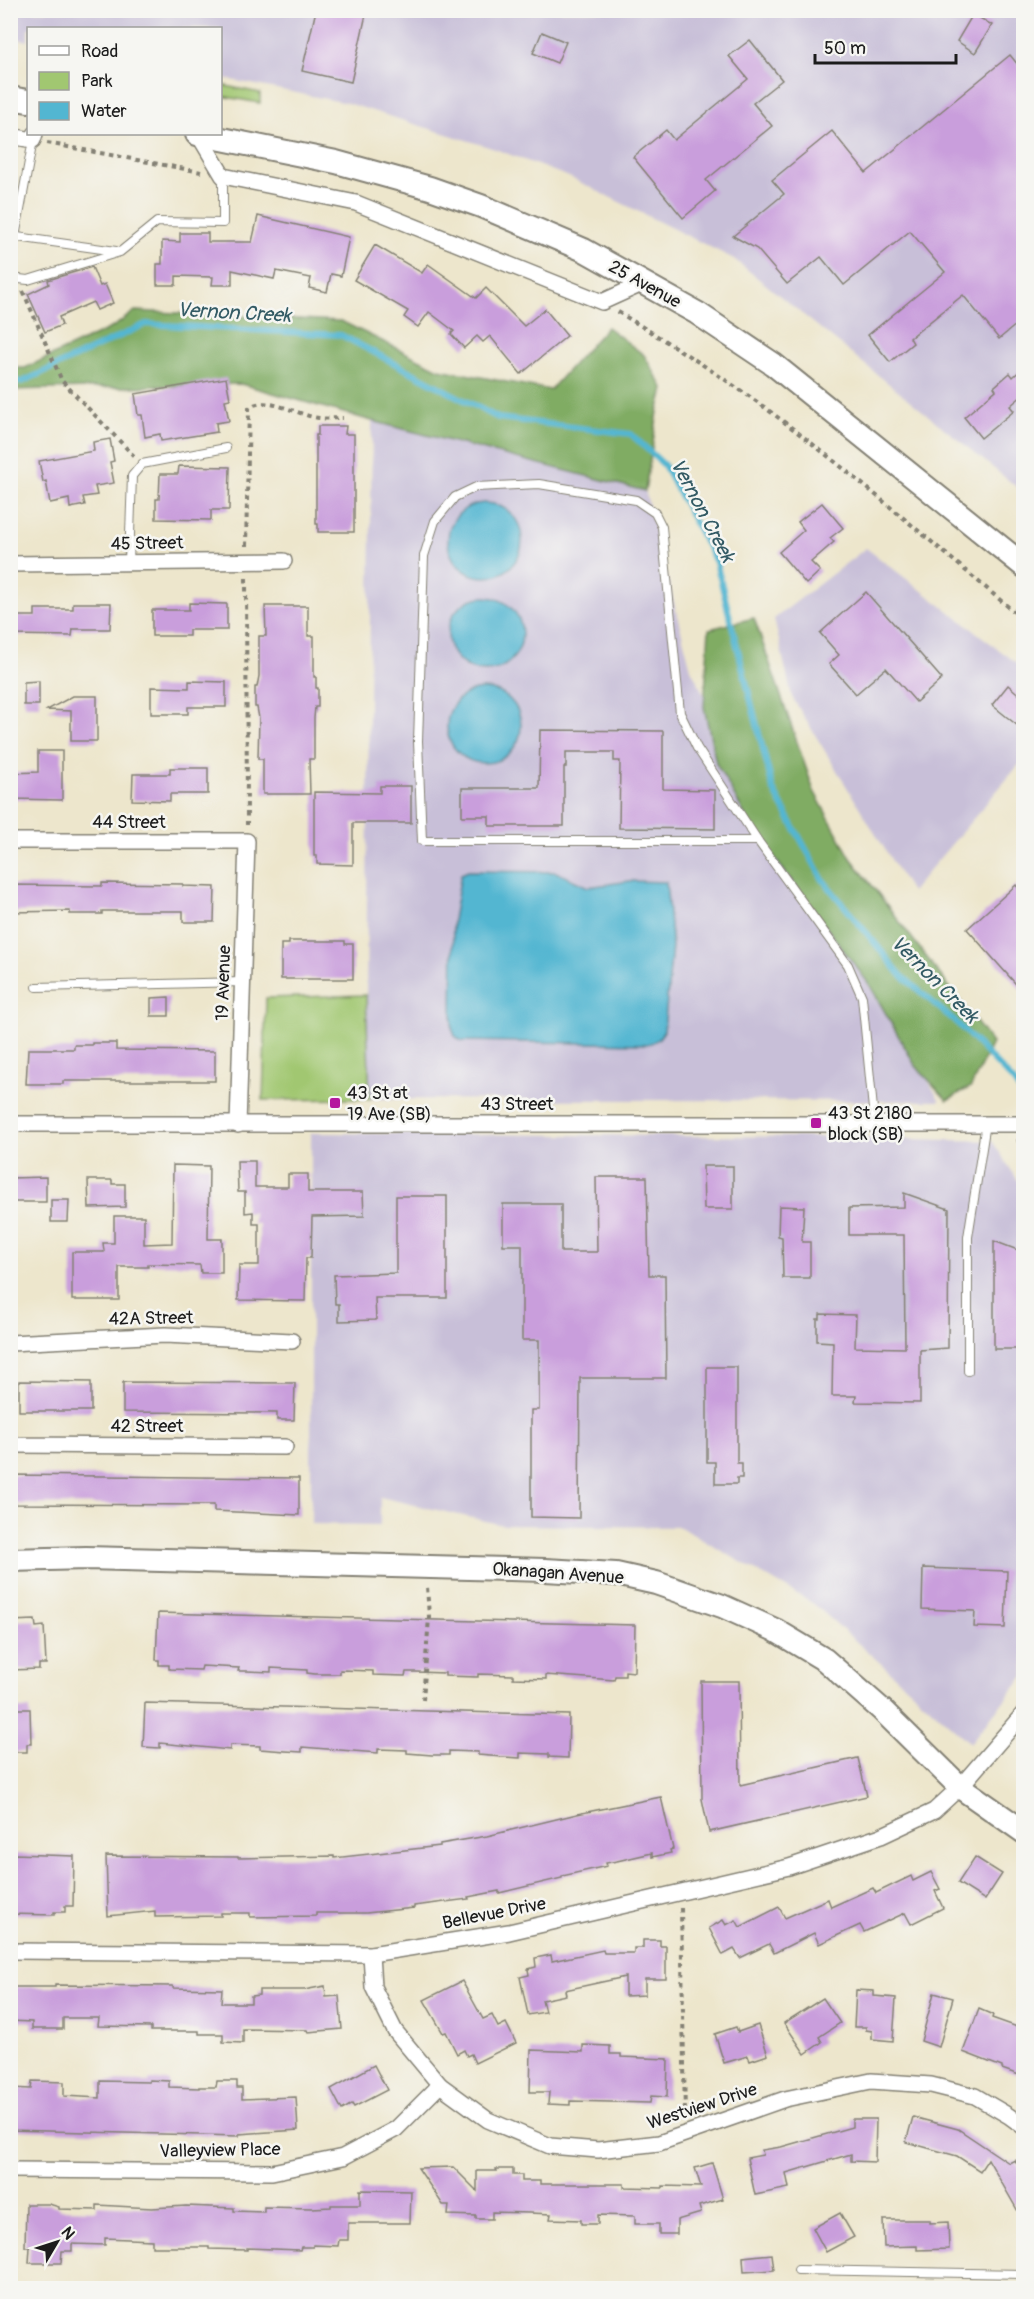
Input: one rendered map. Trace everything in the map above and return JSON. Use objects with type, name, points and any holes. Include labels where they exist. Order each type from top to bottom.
[{"type":"street","points":[[10,98],[27,102]]},
{"type":"street","name":"25 Avenue","points":[[198,135],[223,176],[356,204],[602,302],[635,287]]},
{"type":"street","name":"25 Avenue","points":[[202,135],[336,162],[430,188],[528,225],[621,270],[697,313],[772,364],[1023,566]]},
{"type":"street","points":[[10,136],[34,137]]},
{"type":"street","name":"45 Street","points":[[10,564],[284,561]]},
{"type":"street","name":"44 Street","points":[[10,841],[247,841]]},
{"type":"street","name":"19 Avenue","points":[[238,1125],[247,841]]},
{"type":"street","name":"43 Street","points":[[10,1124],[1021,1124]]},
{"type":"street","name":"42A Street","points":[[10,1343],[165,1335],[292,1341]]},
{"type":"street","name":"42 Street","points":[[10,1441],[16,1445],[285,1447]]},
{"type":"street","name":"Okanagan Avenue","points":[[10,1560],[86,1558],[545,1570],[616,1574],[656,1583],[722,1606],[775,1630],[825,1660],[882,1710],[960,1787],[1023,1832]]},
{"type":"street","name":"Bellevue Drive","points":[[10,1951],[371,1954],[509,1932],[789,1867],[881,1836],[934,1811],[960,1787],[1023,1713]]},
{"type":"street","name":"Westview Drive","points":[[371,1954],[373,1987],[395,2031],[440,2085],[488,2120],[550,2146],[598,2150],[659,2143],[785,2099],[871,2081],[931,2085],[975,2096],[1009,2115],[1023,2127]]},
{"type":"street","name":"Valleyview Place","points":[[10,2170],[272,2172],[343,2157],[396,2129],[440,2085]]},
{"type":"lane","points":[[34,137],[13,236],[120,252]]},
{"type":"lane","points":[[14,278],[28,280],[120,252],[157,222],[223,223],[223,176]]},
{"type":"lane","points":[[129,563],[132,476],[142,464],[226,448]]},
{"type":"lane","points":[[758,841],[422,841],[418,741],[424,556],[435,521],[455,497],[476,487],[539,484],[636,500],[655,513],[662,527],[680,713],[697,748],[758,841],[848,965],[862,996],[876,1123]]},
{"type":"lane","points":[[37,987],[243,982]]},
{"type":"lane","points":[[968,1371],[968,1237],[986,1123]]},
{"type":"lane","points":[[798,2270],[1023,2274]]},
{"type":"path","points":[[34,137],[223,176]]},
{"type":"path","points":[[14,278],[62,381],[142,464]]},
{"type":"path","points":[[600,301],[693,357],[760,404],[847,472],[1023,620]]},
{"type":"path","points":[[247,841],[246,562],[249,408],[255,403],[264,402],[318,418],[343,418]]},
{"type":"path","points":[[1021,1124],[1018,1142],[1023,1164]]},
{"type":"path","points":[[423,1700],[429,1617],[426,1567]]},
{"type":"path","points":[[680,1892],[686,2132]]},
{"type":"shaded area","points":[[10,11],[1023,11],[1023,492],[734,259],[569,177],[495,149],[347,103],[222,78],[222,27],[27,27],[27,41],[11,37]]},
{"type":"shaded area","points":[[372,421],[645,490],[691,669],[780,847],[871,982],[940,1101],[370,1099],[366,995]]},
{"type":"shaded area","points":[[866,548],[1023,668],[1023,760],[911,892],[792,697],[774,619]]},
{"type":"shaded area","points":[[311,1133],[815,1137],[992,1141],[1023,1188],[1024,1676],[970,1743],[814,1604],[680,1527],[503,1525],[380,1497],[380,1525],[311,1524]]},
{"type":"green space","points":[[222,85],[260,93],[260,103],[222,96]]},
{"type":"green space","points":[[135,311],[341,321],[439,369],[550,390],[607,327],[644,355],[664,389],[645,491],[372,421],[241,384],[11,390],[10,368],[25,368],[113,327]]},
{"type":"green space","points":[[754,618],[814,791],[851,858],[992,1043],[971,1087],[947,1100],[915,1065],[869,984],[753,829],[716,763],[704,707],[709,629]]},
{"type":"green space","points":[[366,995],[370,1099],[263,1100],[266,998]]},
{"type":"water","points":[[485,503],[499,506],[511,514],[519,526],[522,540],[519,554],[511,566],[499,574],[485,577],[471,574],[459,566],[451,554],[448,540],[451,526],[459,514],[471,506]]},
{"type":"water","points":[[485,597],[499,600],[511,608],[519,620],[522,634],[519,648],[511,660],[499,668],[485,671],[471,668],[459,660],[451,648],[448,634],[451,620],[459,608],[471,600]]},
{"type":"water","points":[[484,689],[498,692],[510,700],[518,712],[521,726],[518,740],[510,752],[498,760],[484,763],[470,760],[458,752],[450,740],[447,726],[450,712],[458,700],[470,692]]},
{"type":"water","points":[[468,871],[556,872],[588,887],[630,881],[666,882],[672,946],[664,1031],[659,1038],[647,1044],[462,1041],[455,1036],[452,1028],[453,920],[461,874]]},
{"type":"building","points":[[316,10],[367,10],[351,82],[302,71]]},
{"type":"building","points":[[973,14],[992,25],[975,53],[957,41]]},
{"type":"building","points":[[542,32],[566,42],[557,63],[533,53]]},
{"type":"building","points":[[750,40],[782,80],[753,103],[772,126],[706,180],[715,191],[683,218],[633,157],[666,130],[674,140],[748,79],[729,56]]},
{"type":"building","points":[[1010,55],[1023,71],[1023,319],[999,339],[963,295],[910,338],[913,343],[890,362],[868,335],[945,272],[910,231],[844,285],[821,257],[787,284],[757,249],[733,236],[784,194],[772,180],[832,131],[866,173]]},
{"type":"building","points":[[258,216],[349,237],[341,276],[331,274],[327,292],[309,288],[311,278],[276,271],[274,279],[232,270],[232,285],[212,285],[213,277],[176,276],[176,285],[157,285],[157,264],[162,264],[162,241],[180,242],[180,233],[208,233],[208,242],[252,242]]},
{"type":"building","points":[[375,245],[422,273],[428,264],[476,298],[486,288],[524,326],[545,309],[567,336],[521,374],[490,336],[483,342],[477,336],[464,348],[451,334],[454,331],[429,312],[418,327],[404,317],[408,311],[354,280]]},
{"type":"building","points":[[92,267],[100,286],[105,284],[113,303],[97,310],[93,302],[59,317],[62,325],[45,332],[28,294],[49,284],[48,280]]},
{"type":"building","points":[[1023,368],[1023,395],[1010,406],[1014,411],[981,438],[964,417],[996,390],[994,387],[1010,373],[1013,377]]},
{"type":"building","points":[[226,378],[230,399],[225,400],[229,421],[216,423],[217,432],[161,441],[160,434],[145,437],[142,415],[138,415],[135,394]]},
{"type":"building","points":[[318,426],[346,426],[345,434],[354,434],[354,532],[318,532],[318,524],[316,524],[316,435],[318,435]]},
{"type":"building","points":[[110,439],[114,461],[110,462],[114,483],[95,486],[97,495],[83,497],[85,505],[70,508],[69,499],[50,503],[39,461],[94,451],[93,442]]},
{"type":"building","points":[[179,466],[230,467],[229,510],[211,510],[211,520],[156,519],[160,474],[178,474]]},
{"type":"building","points":[[822,503],[843,528],[830,538],[834,542],[811,562],[820,571],[806,584],[779,552],[804,530],[798,522]]},
{"type":"building","points":[[866,592],[942,679],[916,702],[886,668],[856,694],[829,664],[839,655],[820,633]]},
{"type":"building","points":[[73,603],[111,603],[110,629],[73,629],[72,636],[10,635],[10,616],[35,616],[35,609],[73,609]]},
{"type":"building","points":[[189,603],[227,604],[227,630],[189,630],[189,636],[152,636],[152,610],[189,610]]},
{"type":"building","points":[[265,606],[308,606],[308,636],[314,636],[314,677],[316,677],[316,688],[318,688],[318,707],[315,707],[314,718],[314,759],[309,759],[310,794],[263,794],[263,759],[258,759],[259,718],[257,707],[255,707],[255,687],[257,687],[259,676],[259,636],[266,636]]},
{"type":"building","points":[[39,681],[39,705],[24,705],[24,682]]},
{"type":"building","points":[[189,681],[226,682],[226,707],[188,707],[188,714],[151,714],[151,687],[189,688]]},
{"type":"building","points":[[1008,685],[1023,698],[1023,730],[992,705]]},
{"type":"building","points":[[73,696],[97,696],[97,741],[71,741],[71,711],[47,710]]},
{"type":"building","points":[[540,730],[663,731],[663,789],[715,790],[715,829],[619,828],[620,761],[614,761],[614,752],[566,752],[564,826],[489,826],[489,816],[462,816],[462,788],[539,788]]},
{"type":"building","points":[[38,751],[62,751],[62,800],[10,799],[10,773],[38,772]]},
{"type":"building","points":[[170,768],[208,768],[208,794],[170,794],[170,801],[132,800],[133,774],[170,774]]},
{"type":"building","points":[[380,786],[411,786],[411,823],[353,823],[353,865],[317,864],[317,856],[314,856],[314,792],[380,793]]},
{"type":"building","points":[[102,883],[183,884],[183,886],[215,887],[214,922],[183,922],[183,911],[102,911],[102,914],[70,914],[70,911],[10,912],[10,885],[102,886]]},
{"type":"building","points":[[1016,885],[1023,894],[1023,992],[967,929]]},
{"type":"building","points":[[289,941],[345,941],[345,944],[353,944],[353,979],[281,979],[281,944],[289,944]]},
{"type":"building","points":[[169,997],[169,1016],[151,1016],[151,998]]},
{"type":"building","points":[[92,1043],[116,1043],[116,1050],[215,1051],[215,1081],[63,1081],[63,1084],[26,1084],[28,1049],[74,1049],[74,1045],[92,1045]]},
{"type":"building","points":[[237,1161],[255,1161],[255,1187],[288,1187],[288,1174],[308,1174],[308,1192],[363,1192],[364,1216],[312,1217],[311,1258],[306,1258],[305,1301],[238,1300],[239,1265],[259,1265],[259,1224],[253,1224],[253,1212],[245,1213],[245,1192],[238,1192]]},
{"type":"building","points":[[173,1165],[209,1166],[208,1239],[222,1239],[222,1273],[201,1273],[200,1265],[148,1264],[148,1267],[119,1267],[119,1300],[72,1300],[72,1252],[104,1252],[103,1243],[114,1243],[114,1216],[144,1216],[144,1244],[172,1243]]},
{"type":"building","points":[[703,1166],[733,1166],[733,1209],[704,1209]]},
{"type":"building","points":[[46,1177],[46,1202],[10,1202],[10,1178]]},
{"type":"building","points":[[596,1177],[647,1177],[649,1275],[665,1275],[666,1378],[580,1378],[579,1518],[531,1517],[531,1410],[539,1410],[539,1340],[522,1340],[522,1245],[503,1245],[503,1204],[561,1204],[561,1252],[597,1252]]},
{"type":"building","points":[[88,1180],[112,1180],[112,1184],[125,1184],[125,1207],[89,1208]]},
{"type":"building","points":[[904,1193],[949,1209],[948,1348],[920,1350],[920,1403],[855,1402],[856,1396],[832,1396],[833,1342],[817,1341],[817,1319],[820,1319],[820,1314],[856,1315],[855,1347],[905,1348],[904,1235],[849,1235],[849,1208],[904,1207]]},
{"type":"building","points":[[396,1196],[447,1196],[447,1298],[375,1298],[376,1320],[339,1321],[339,1304],[335,1304],[334,1275],[396,1273]]},
{"type":"building","points":[[51,1200],[69,1200],[68,1222],[51,1222]]},
{"type":"building","points":[[779,1206],[804,1207],[802,1242],[810,1242],[810,1278],[783,1278],[782,1237],[778,1236]]},
{"type":"building","points":[[994,1241],[1023,1252],[1023,1349],[994,1349]]},
{"type":"building","points":[[707,1367],[737,1367],[737,1463],[742,1463],[742,1478],[737,1478],[737,1484],[715,1484],[715,1462],[707,1462]]},
{"type":"building","points":[[19,1381],[91,1382],[91,1411],[19,1411]]},
{"type":"building","points":[[123,1382],[295,1383],[294,1420],[277,1420],[277,1413],[123,1412]]},
{"type":"building","points":[[10,1475],[299,1478],[299,1515],[214,1511],[214,1505],[10,1504]]},
{"type":"building","points":[[923,1568],[1007,1571],[1005,1628],[974,1627],[975,1611],[922,1609]]},
{"type":"building","points":[[158,1613],[635,1625],[634,1672],[625,1671],[625,1676],[615,1676],[614,1680],[546,1675],[546,1679],[513,1678],[513,1675],[445,1676],[445,1673],[416,1672],[406,1672],[405,1676],[373,1675],[373,1671],[340,1670],[340,1674],[315,1674],[307,1673],[307,1670],[271,1668],[271,1672],[238,1671],[239,1668],[202,1666],[201,1670],[169,1669],[169,1665],[159,1665],[159,1660],[156,1660]]},
{"type":"building","points":[[35,1620],[36,1627],[44,1626],[46,1664],[39,1664],[39,1669],[10,1670],[10,1621]]},
{"type":"building","points":[[701,1681],[739,1681],[740,1785],[858,1758],[867,1796],[709,1832],[702,1799]]},
{"type":"building","points":[[145,1703],[569,1715],[568,1758],[549,1757],[549,1754],[520,1753],[520,1758],[478,1755],[478,1752],[449,1751],[449,1755],[432,1755],[407,1753],[407,1750],[378,1749],[378,1753],[302,1747],[302,1752],[260,1749],[260,1746],[230,1745],[230,1750],[160,1743],[160,1748],[143,1747]]},
{"type":"building","points":[[13,1709],[30,1709],[31,1744],[27,1744],[27,1752],[10,1752],[10,1715],[13,1715]]},
{"type":"building","points":[[661,1797],[673,1849],[670,1850],[671,1853],[652,1857],[652,1853],[606,1863],[607,1866],[499,1893],[499,1891],[468,1897],[469,1899],[414,1906],[414,1908],[366,1913],[316,1913],[316,1916],[250,1917],[250,1913],[221,1913],[221,1916],[155,1917],[155,1911],[108,1916],[106,1856],[238,1858],[334,1856],[334,1858],[440,1846],[440,1844],[487,1836]]},
{"type":"building","points":[[14,1854],[74,1856],[73,1906],[65,1906],[65,1912],[54,1912],[54,1915],[10,1914],[10,1863],[13,1863]]},
{"type":"building","points":[[975,1857],[1002,1874],[985,1900],[958,1883]]},
{"type":"building","points":[[931,1872],[940,1889],[935,1891],[943,1908],[911,1924],[905,1913],[864,1932],[860,1925],[819,1944],[814,1933],[774,1953],[769,1944],[740,1958],[734,1949],[723,1955],[709,1928],[723,1920],[726,1925],[736,1920],[740,1927],[779,1907],[785,1918],[828,1899],[831,1907],[873,1888],[876,1893],[911,1876],[913,1881]]},
{"type":"building","points":[[643,1940],[660,1940],[660,1946],[666,1946],[666,1979],[645,1979],[645,1995],[625,1996],[625,1977],[565,1990],[566,1995],[542,2000],[545,2012],[528,2015],[520,1977],[529,1975],[528,1969],[536,1967],[535,1958],[551,1955],[552,1961],[603,1950],[604,1953],[634,1953],[634,1948],[643,1948]]},
{"type":"building","points":[[462,1981],[483,2019],[492,2015],[498,2027],[506,2023],[516,2043],[475,2063],[471,2054],[467,2056],[464,2050],[457,2054],[446,2032],[443,2033],[424,2000]]},
{"type":"building","points":[[55,1985],[173,1986],[173,1988],[222,1989],[221,2003],[251,2003],[251,1996],[259,1995],[259,1990],[304,1990],[325,1986],[326,1997],[339,1996],[342,2029],[308,2032],[307,2030],[243,2029],[243,2043],[223,2042],[223,2034],[199,2034],[199,2031],[151,2031],[151,2027],[98,2026],[99,2018],[63,2018],[63,2029],[32,2029],[32,2022],[10,2021],[10,1987],[55,1987]]},
{"type":"building","points":[[856,1990],[874,1991],[874,1996],[896,1998],[893,2041],[872,2039],[872,2031],[866,2030],[866,2027],[854,2027]]},
{"type":"building","points":[[934,1993],[953,1998],[939,2047],[921,2041]]},
{"type":"building","points":[[823,1998],[840,2023],[819,2037],[822,2042],[805,2054],[784,2023]]},
{"type":"building","points":[[979,2009],[993,2015],[992,2018],[1023,2029],[1023,2062],[1019,2075],[963,2052]]},
{"type":"building","points":[[758,2025],[768,2055],[750,2061],[748,2056],[724,2063],[715,2034],[736,2027],[738,2032]]},
{"type":"building","points":[[583,2045],[610,2046],[610,2054],[621,2054],[621,2057],[668,2059],[667,2097],[651,2096],[650,2103],[570,2101],[570,2105],[548,2104],[549,2092],[530,2092],[531,2050],[583,2052]]},
{"type":"building","points":[[374,2065],[387,2090],[354,2107],[352,2104],[342,2110],[331,2089]]},
{"type":"building","points":[[149,2080],[169,2081],[169,2087],[199,2088],[216,2087],[217,2081],[237,2081],[237,2088],[242,2088],[242,2099],[296,2097],[298,2130],[239,2134],[239,2136],[10,2130],[10,2088],[31,2089],[32,2081],[64,2082],[64,2096],[100,2098],[100,2081],[149,2082]]},
{"type":"building","points":[[913,2117],[958,2129],[1009,2163],[1015,2160],[1023,2174],[1023,2220],[988,2159],[980,2171],[957,2156],[906,2142]]},
{"type":"building","points":[[852,2119],[876,2119],[875,2162],[851,2161],[851,2154],[786,2173],[789,2188],[755,2195],[747,2158],[763,2155],[762,2150],[852,2127]]},
{"type":"building","points":[[712,2163],[723,2199],[699,2206],[701,2213],[677,2220],[677,2234],[659,2234],[659,2224],[635,2224],[635,2216],[598,2215],[598,2224],[581,2224],[581,2220],[550,2219],[551,2214],[492,2212],[492,2219],[448,2215],[449,2205],[443,2205],[418,2168],[453,2167],[477,2191],[477,2171],[497,2171],[496,2169],[513,2169],[513,2175],[522,2175],[522,2181],[540,2181],[540,2184],[624,2184],[624,2187],[663,2188],[663,2186],[701,2187],[695,2168]]},
{"type":"building","points":[[360,2190],[411,2191],[410,2223],[348,2223],[348,2240],[339,2240],[338,2246],[313,2245],[313,2247],[301,2247],[300,2250],[152,2247],[152,2240],[105,2238],[105,2245],[72,2244],[72,2251],[62,2251],[61,2263],[29,2263],[30,2247],[25,2247],[26,2204],[49,2204],[59,2209],[97,2210],[97,2205],[152,2208],[186,2206],[264,2212],[264,2207],[312,2208],[331,2207],[331,2205],[360,2205]]},
{"type":"building","points":[[840,2213],[854,2237],[826,2252],[813,2228]]},
{"type":"building","points":[[883,2220],[948,2222],[949,2249],[917,2250],[917,2246],[884,2247]]},
{"type":"building","points":[[772,2254],[774,2270],[744,2272],[743,2257]]},
{"type":"waterway","name":"Vernon Creek","points":[[10,381],[22,382],[146,324],[341,335],[498,418],[631,434],[664,465],[716,562],[773,789],[823,880],[901,975],[959,1025],[1013,1081],[1024,1097]]},
{"type":"place","name":"43 St at 19 Ave (SB)","points":[[335,1103]]},
{"type":"place","name":"43 St 2180 block (SB)","points":[[816,1123]]}]
